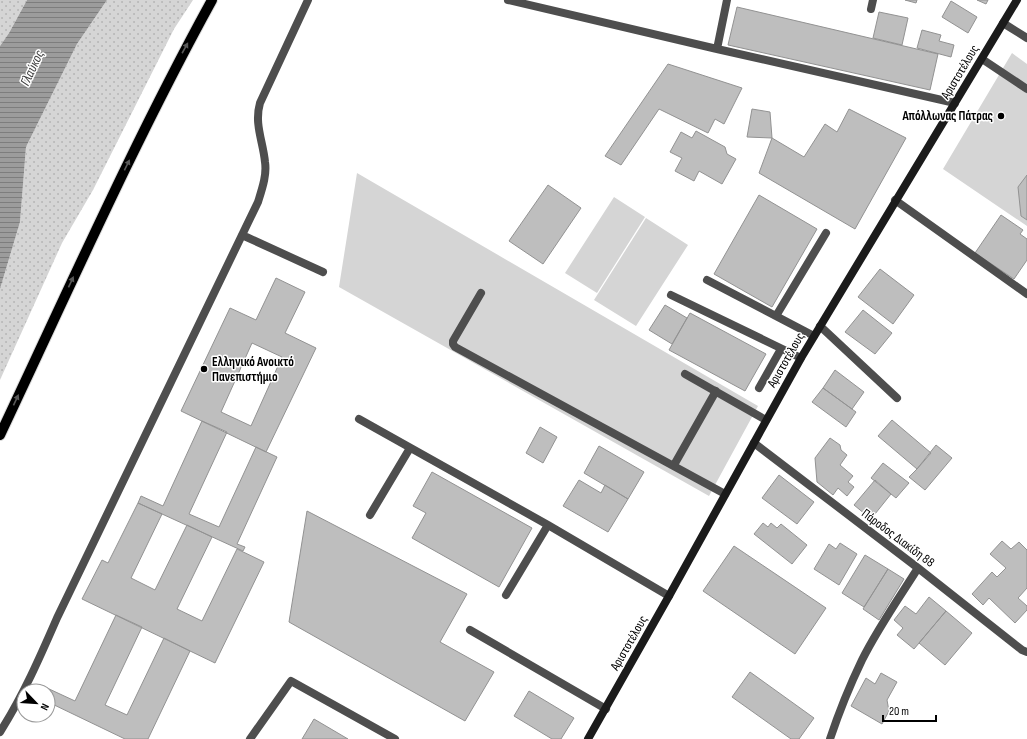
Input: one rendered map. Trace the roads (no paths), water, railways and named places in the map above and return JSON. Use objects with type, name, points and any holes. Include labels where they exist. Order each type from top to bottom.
[{"type":"main road","points":[[0,435],[98,224],[178,62],[212,0]]},
{"type":"main road","name":"Αριστοτέλους","points":[[588,739],[801,358],[1017,0]]},
{"type":"street","points":[[0,732],[36,665],[57,618],[258,202],[265,172],[265,158],[257,114],[260,103],[308,0]]},
{"type":"street","points":[[508,0],[956,103]]},
{"type":"street","points":[[717,49],[727,0]]},
{"type":"street","points":[[871,8],[873,0]]},
{"type":"street","points":[[1004,23],[1027,38]]},
{"type":"street","points":[[982,59],[1027,89]]},
{"type":"street","points":[[895,200],[1027,294]]},
{"type":"street","points":[[776,316],[826,233]]},
{"type":"street","points":[[242,235],[323,272]]},
{"type":"street","points":[[707,280],[814,336]]},
{"type":"street","points":[[481,293],[453,341],[455,347],[725,494]]},
{"type":"street","points":[[671,295],[801,358]]},
{"type":"street","points":[[820,326],[897,398]]},
{"type":"street","points":[[759,388],[781,349]]},
{"type":"street","points":[[685,374],[766,420]]},
{"type":"street","points":[[674,465],[716,391]]},
{"type":"street","points":[[358,419],[548,525],[669,596]]},
{"type":"street","name":"Πάροδος Διακίδη 88","points":[[754,443],[918,568],[1022,650],[1027,652]]},
{"type":"street","points":[[370,515],[410,448]]},
{"type":"street","points":[[506,595],[548,525]]},
{"type":"street","points":[[830,739],[843,703],[862,659],[918,568]]},
{"type":"street","points":[[470,630],[606,709]]},
{"type":"street","points":[[250,739],[291,681],[395,739]]},
{"type":"water","name":"Γλαύκος","points":[[27,0],[107,0],[77,44],[26,147],[20,222],[0,289],[0,46]]},
{"type":"place","name":"Απόλλωνας Πάτρας","points":[[1001,116]]},
{"type":"place","name":"Ελληνικό Ανοικτό Πανεπιστήμιο","points":[[204,369]]}]
